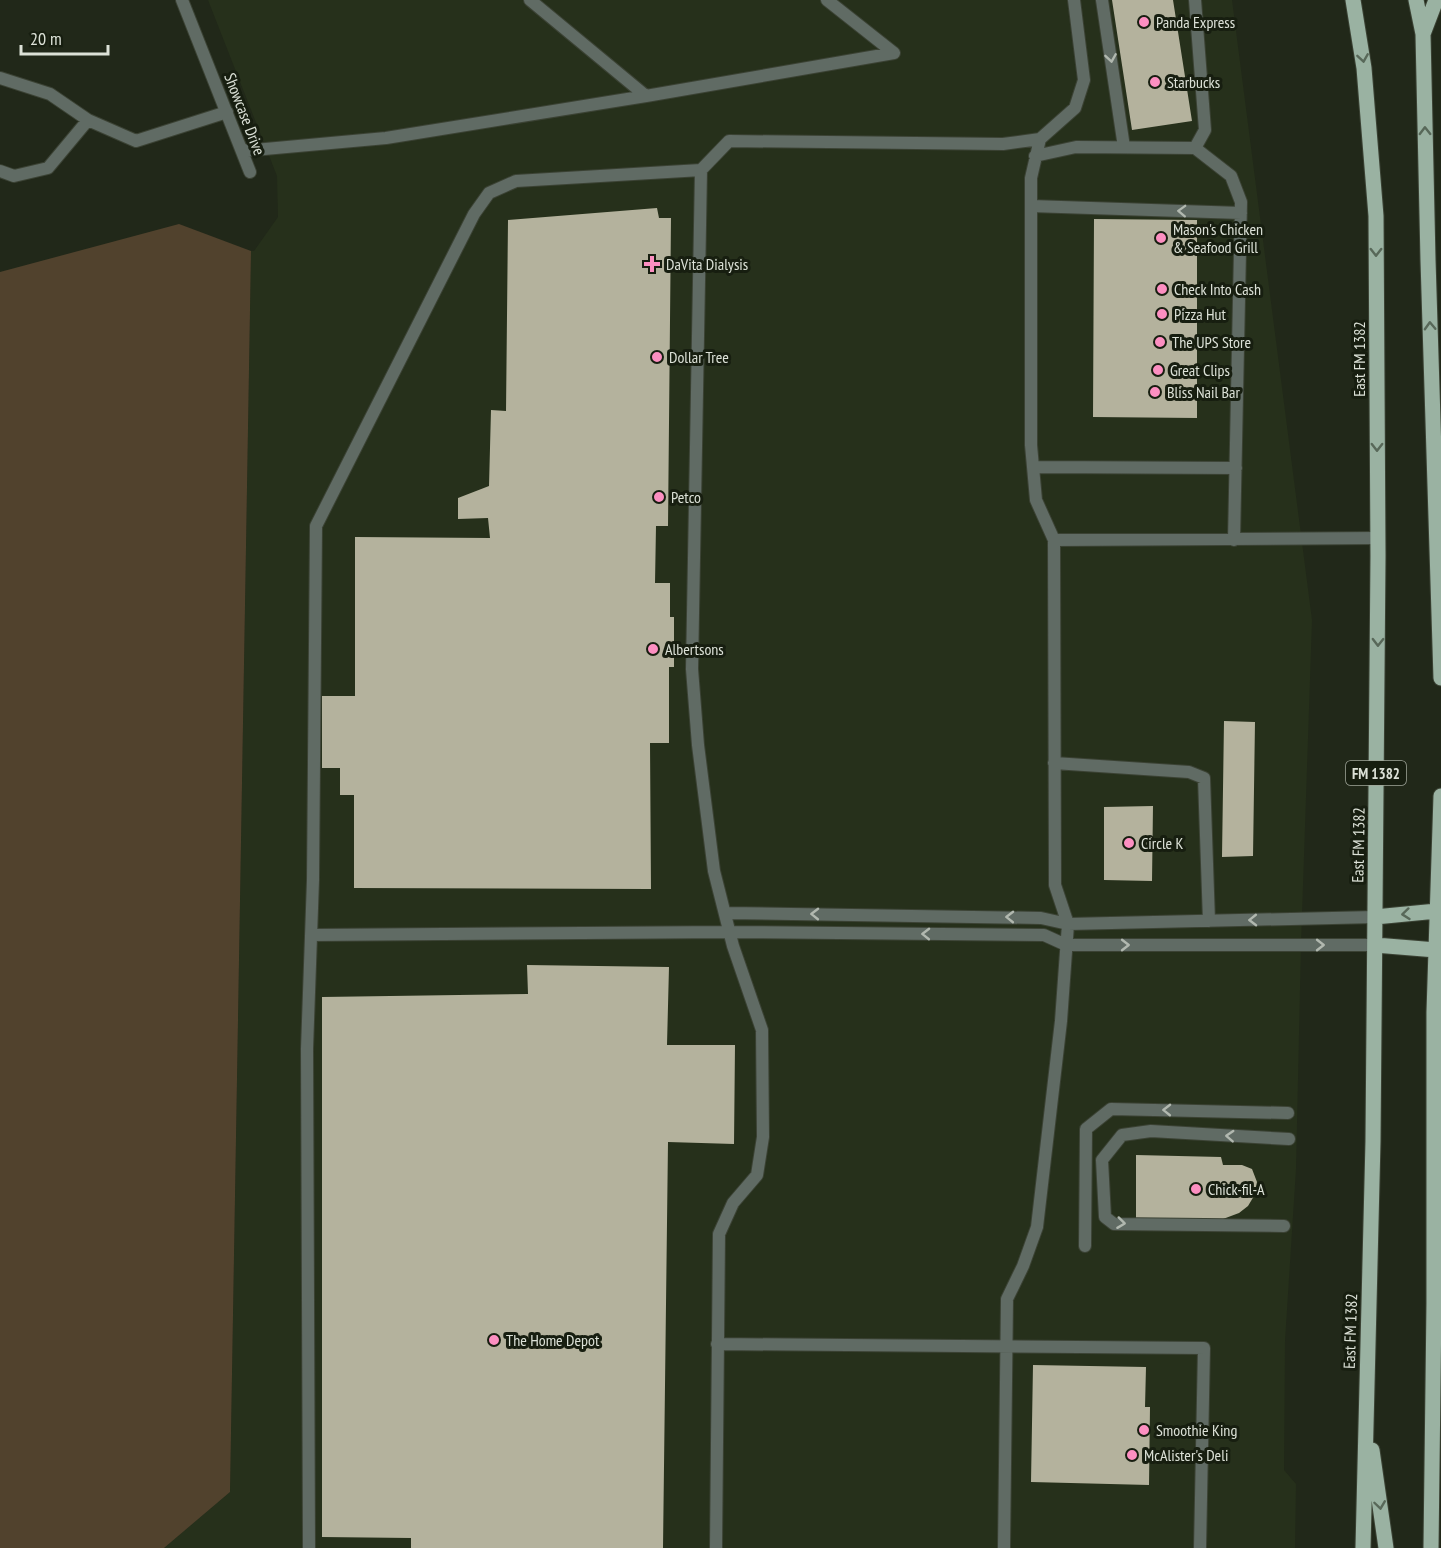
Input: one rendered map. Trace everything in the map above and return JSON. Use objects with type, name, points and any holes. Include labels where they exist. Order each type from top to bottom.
[{"type":"main road","name":"East FM 1382","points":[[1353,0],[1364,68],[1376,216],[1378,538],[1375,945],[1373,1141],[1363,1548]]},
{"type":"main road","points":[[1416,0],[1423,34],[1435,278],[1441,678]]},
{"type":"main road","points":[[1423,34],[1436,0]]},
{"type":"main road","points":[[1431,1548],[1441,796]]},
{"type":"main road","points":[[1375,917],[1439,911]]},
{"type":"main road","points":[[1375,945],[1438,950]]},
{"type":"main road","points":[[1366,1406],[1386,1548]]},
{"type":"lane","name":"Showcase Drive","points":[[183,0],[250,172]]},
{"type":"lane","points":[[530,0],[646,96]]},
{"type":"lane","points":[[242,151],[386,138],[894,53],[827,0]]},
{"type":"lane","points":[[1004,1548],[1007,1299],[1023,1266],[1037,1227],[1060,1021],[1068,924],[1055,885],[1054,540],[1036,500],[1030,434],[1030,178],[1040,139],[1075,108],[1084,80],[1074,0]]},
{"type":"lane","points":[[1102,0],[1124,147]]},
{"type":"lane","points":[[1195,0],[1205,130],[1195,148]]},
{"type":"lane","points":[[0,78],[50,94],[88,120],[136,141],[227,112]]},
{"type":"lane","points":[[0,171],[14,176],[48,168],[88,120]]},
{"type":"lane","points":[[309,1548],[307,1049],[314,857],[316,526],[474,214],[489,193],[516,181],[701,170],[729,141],[1003,144],[1040,139]]},
{"type":"lane","points":[[1035,156],[1076,147],[1195,148],[1231,176],[1241,202],[1234,540]]},
{"type":"lane","points":[[701,170],[692,669],[698,745],[714,871],[730,932],[762,1030],[763,1137],[757,1175],[733,1203],[718,1234],[716,1548]]},
{"type":"lane","points":[[1031,206],[1241,213]]},
{"type":"lane","points":[[1033,467],[1236,468]]},
{"type":"lane","points":[[1054,540],[1378,538]]},
{"type":"lane","points":[[1054,763],[1189,772],[1204,778],[1209,921]]},
{"type":"lane","points":[[725,913],[1041,918],[1068,924],[1375,917]]},
{"type":"lane","points":[[311,935],[730,932],[1044,935],[1066,945],[1375,945]]},
{"type":"lane","points":[[1085,1246],[1086,1129],[1111,1109],[1288,1113]]},
{"type":"lane","points":[[1284,1226],[1114,1224],[1105,1217],[1102,1160],[1122,1135],[1151,1131],[1289,1139]]},
{"type":"lane","points":[[717,1344],[1204,1348],[1200,1548]]},
{"type":"shaded area","points":[[208,0],[1232,0],[1312,620],[1296,1169],[1285,1341],[1284,1470],[1296,1484],[1295,1548],[164,1548],[230,1492],[251,251],[254,251],[278,217],[277,176]]},
{"type":"shaded area","points":[[179,224],[251,251],[230,1492],[164,1548],[0,1548],[0,272]]},
{"type":"building","points":[[1112,0],[1173,0],[1192,121],[1132,130]]},
{"type":"building","points":[[657,208],[659,218],[671,218],[668,526],[656,526],[655,583],[670,583],[670,617],[674,617],[674,667],[669,667],[669,743],[650,743],[651,889],[354,888],[354,795],[340,795],[340,768],[322,768],[322,696],[355,696],[355,537],[490,538],[488,518],[458,519],[458,498],[489,486],[491,410],[506,411],[508,220]]},
{"type":"building","points":[[1094,219],[1197,220],[1197,418],[1093,417]]},
{"type":"building","points":[[1224,721],[1255,722],[1253,856],[1222,857]]},
{"type":"building","name":"Circle K","points":[[1153,806],[1152,881],[1104,880],[1104,807]]},
{"type":"building","name":"The Home Depot","points":[[527,965],[669,967],[667,1045],[735,1045],[734,1144],[668,1142],[663,1548],[411,1548],[411,1538],[322,1537],[322,997],[528,994]]},
{"type":"building","name":"Chick-fil-A","points":[[1136,1155],[1221,1157],[1223,1165],[1242,1165],[1252,1169],[1257,1182],[1254,1196],[1248,1206],[1239,1213],[1223,1219],[1201,1222],[1136,1220]]},
{"type":"building","points":[[1033,1365],[1146,1367],[1145,1407],[1150,1407],[1149,1485],[1031,1482]]},
{"type":"place","name":"Panda Express","points":[[1144,22]]},
{"type":"place","name":"Starbucks","points":[[1155,82]]},
{"type":"place","name":"Mason's Chicken & Seafood Grill","points":[[1161,238]]},
{"type":"place","name":"DaVita Dialysis","points":[[652,264]]},
{"type":"place","name":"Check Into Cash","points":[[1162,289]]},
{"type":"place","name":"Pizza Hut","points":[[1162,314]]},
{"type":"place","name":"The UPS Store","points":[[1160,342]]},
{"type":"place","name":"Dollar Tree","points":[[657,357]]},
{"type":"place","name":"Great Clips","points":[[1158,370]]},
{"type":"place","name":"Bliss Nail Bar","points":[[1155,392]]},
{"type":"place","name":"Petco","points":[[659,497]]},
{"type":"place","name":"Albertsons","points":[[653,649]]},
{"type":"place","name":"Circle K","points":[[1129,843]]},
{"type":"place","name":"Chick-fil-A","points":[[1196,1189]]},
{"type":"place","name":"The Home Depot","points":[[494,1340]]},
{"type":"place","name":"Smoothie King","points":[[1144,1430]]},
{"type":"place","name":"McAlister's Deli","points":[[1132,1455]]}]
